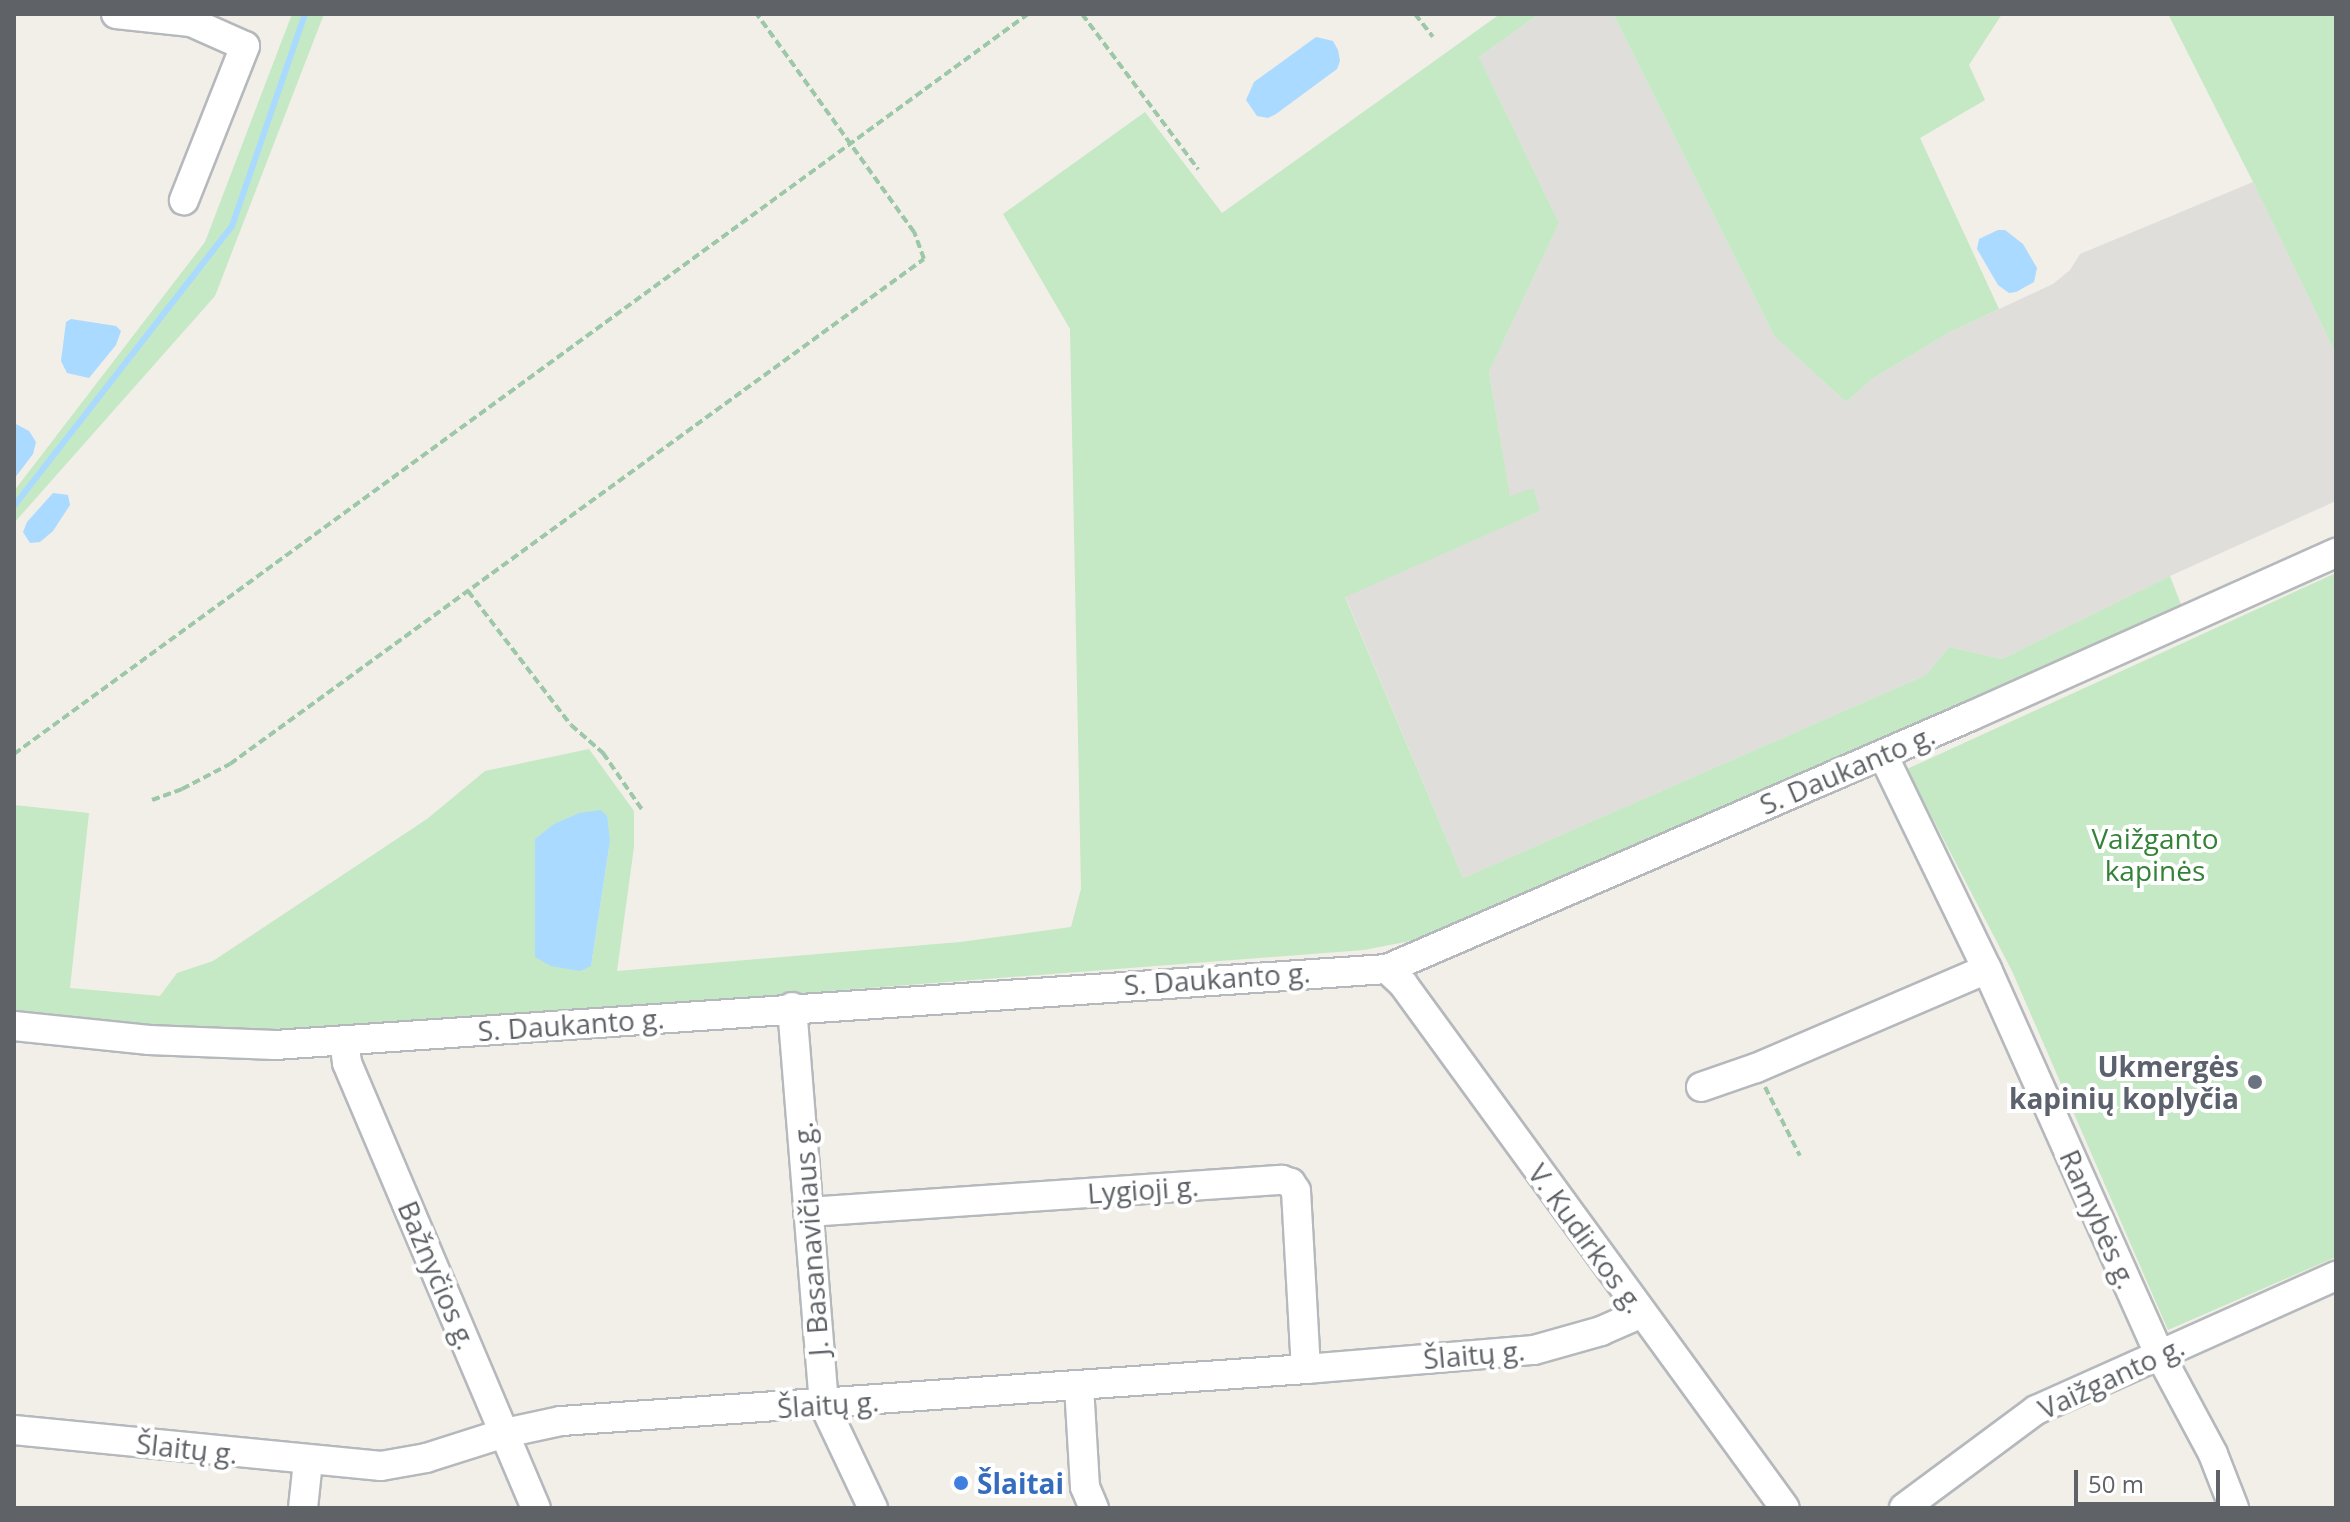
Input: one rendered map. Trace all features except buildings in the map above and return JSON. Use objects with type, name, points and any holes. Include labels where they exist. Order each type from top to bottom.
[{"type":"street","points":[[116,14],[191,22],[245,46],[184,200]]},
{"type":"street","name":"S. Daukanto g.","points":[[14,1026],[206,1043],[344,1041],[792,1007],[1387,969],[1883,755],[2336,553]]},
{"type":"street","name":"Ramybės g.","points":[[1883,755],[1987,969],[2160,1355],[2213,1454],[2234,1508]]},
{"type":"street","name":"V. Kudirkos g.","points":[[1387,969],[1403,984],[1785,1508]]},
{"type":"street","points":[[1701,1087],[1756,1068],[1987,969]]},
{"type":"street","name":"J. Basanavičiaus g.","points":[[792,1007],[824,1405],[873,1508]]},
{"type":"street","name":"Bažnyčios g.","points":[[344,1041],[347,1063],[536,1508]]},
{"type":"street","name":"Lygioji g.","points":[[808,1212],[1282,1180],[1291,1183],[1296,1191],[1306,1369]]},
{"type":"street","name":"Vaižganto g.","points":[[1904,1508],[2036,1410],[2336,1276]]},
{"type":"street","name":"Šlaitų g.","points":[[14,1430],[381,1466],[426,1458],[505,1433],[606,1417],[824,1405],[1534,1350],[1601,1331],[1642,1313]]},
{"type":"street","points":[[1079,1386],[1085,1487],[1094,1508]]},
{"type":"street","points":[[303,1508],[308,1461]]},
{"type":"path","points":[[152,800],[182,789],[230,764],[924,259],[914,232],[757,14]]},
{"type":"path","points":[[14,754],[1028,14]]},
{"type":"path","points":[[1082,14],[1198,169]]},
{"type":"path","points":[[1415,14],[1433,37]]},
{"type":"path","points":[[468,591],[571,725],[603,753],[643,811]]},
{"type":"path","points":[[1756,1068],[1800,1156]]},
{"type":"shaded area","points":[[1539,14],[1613,14],[1774,336],[1846,402],[1872,379],[1948,333],[2053,284],[2070,270],[2080,254],[2253,182],[2336,354],[2336,501],[2170,576],[2002,659],[1949,647],[1926,675],[1463,878],[1345,596],[1540,511],[1510,497],[1489,372],[1559,223],[1479,57]]},
{"type":"green space","points":[[292,14],[324,14],[215,296],[14,523],[14,491],[205,242]]},
{"type":"green space","points":[[1500,14],[1539,14],[1479,57],[1559,223],[1489,372],[1510,496],[1533,488],[1540,511],[1345,597],[1463,878],[1926,675],[1949,647],[2002,659],[2170,576],[2182,607],[1469,918],[1415,940],[1364,950],[346,1028],[216,1031],[14,1011],[14,805],[89,813],[70,988],[160,996],[177,973],[213,961],[427,819],[485,771],[589,749],[634,811],[634,847],[617,971],[960,942],[1071,927],[1081,889],[1070,329],[1003,214],[1145,112],[1222,213]],"holes":[[[579,813],[610,841],[591,966],[535,839],[555,824]]]},
{"type":"green space","points":[[1613,14],[2002,14],[1969,65],[1985,100],[1920,138],[1999,309],[1948,333],[1872,379],[1846,402],[1774,336]]},
{"type":"green space","points":[[2168,14],[2336,14],[2336,354],[2253,182]]},
{"type":"green space","name":"Vaižganto kapinės","points":[[2336,573],[2336,1257],[2168,1330],[2012,971],[1907,769]]},
{"type":"water","points":[[1316,37],[1333,41],[1340,61],[1337,69],[1276,114],[1268,118],[1257,116],[1246,100],[1254,82]]},
{"type":"water","points":[[2005,230],[2023,244],[2037,268],[2034,282],[2016,292],[2009,293],[1998,285],[1977,249],[1979,239]]},
{"type":"water","points":[[71,319],[116,326],[121,331],[116,345],[89,378],[67,373],[61,361],[66,322]]},
{"type":"water","points":[[14,423],[29,431],[36,442],[33,454],[14,479]]},
{"type":"water","points":[[53,493],[68,495],[70,505],[53,531],[40,542],[30,543],[23,532],[27,522]]},
{"type":"water","points":[[601,810],[607,816],[610,841],[591,966],[580,971],[551,966],[535,957],[535,839],[554,824],[579,813]]},
{"type":"waterway","points":[[14,506],[232,226],[305,14]]},
{"type":"place","name":"Ukmergės kapinių koplyčia","points":[[2255,1082]]},
{"type":"place","name":"Šlaitai","points":[[961,1483]]}]
